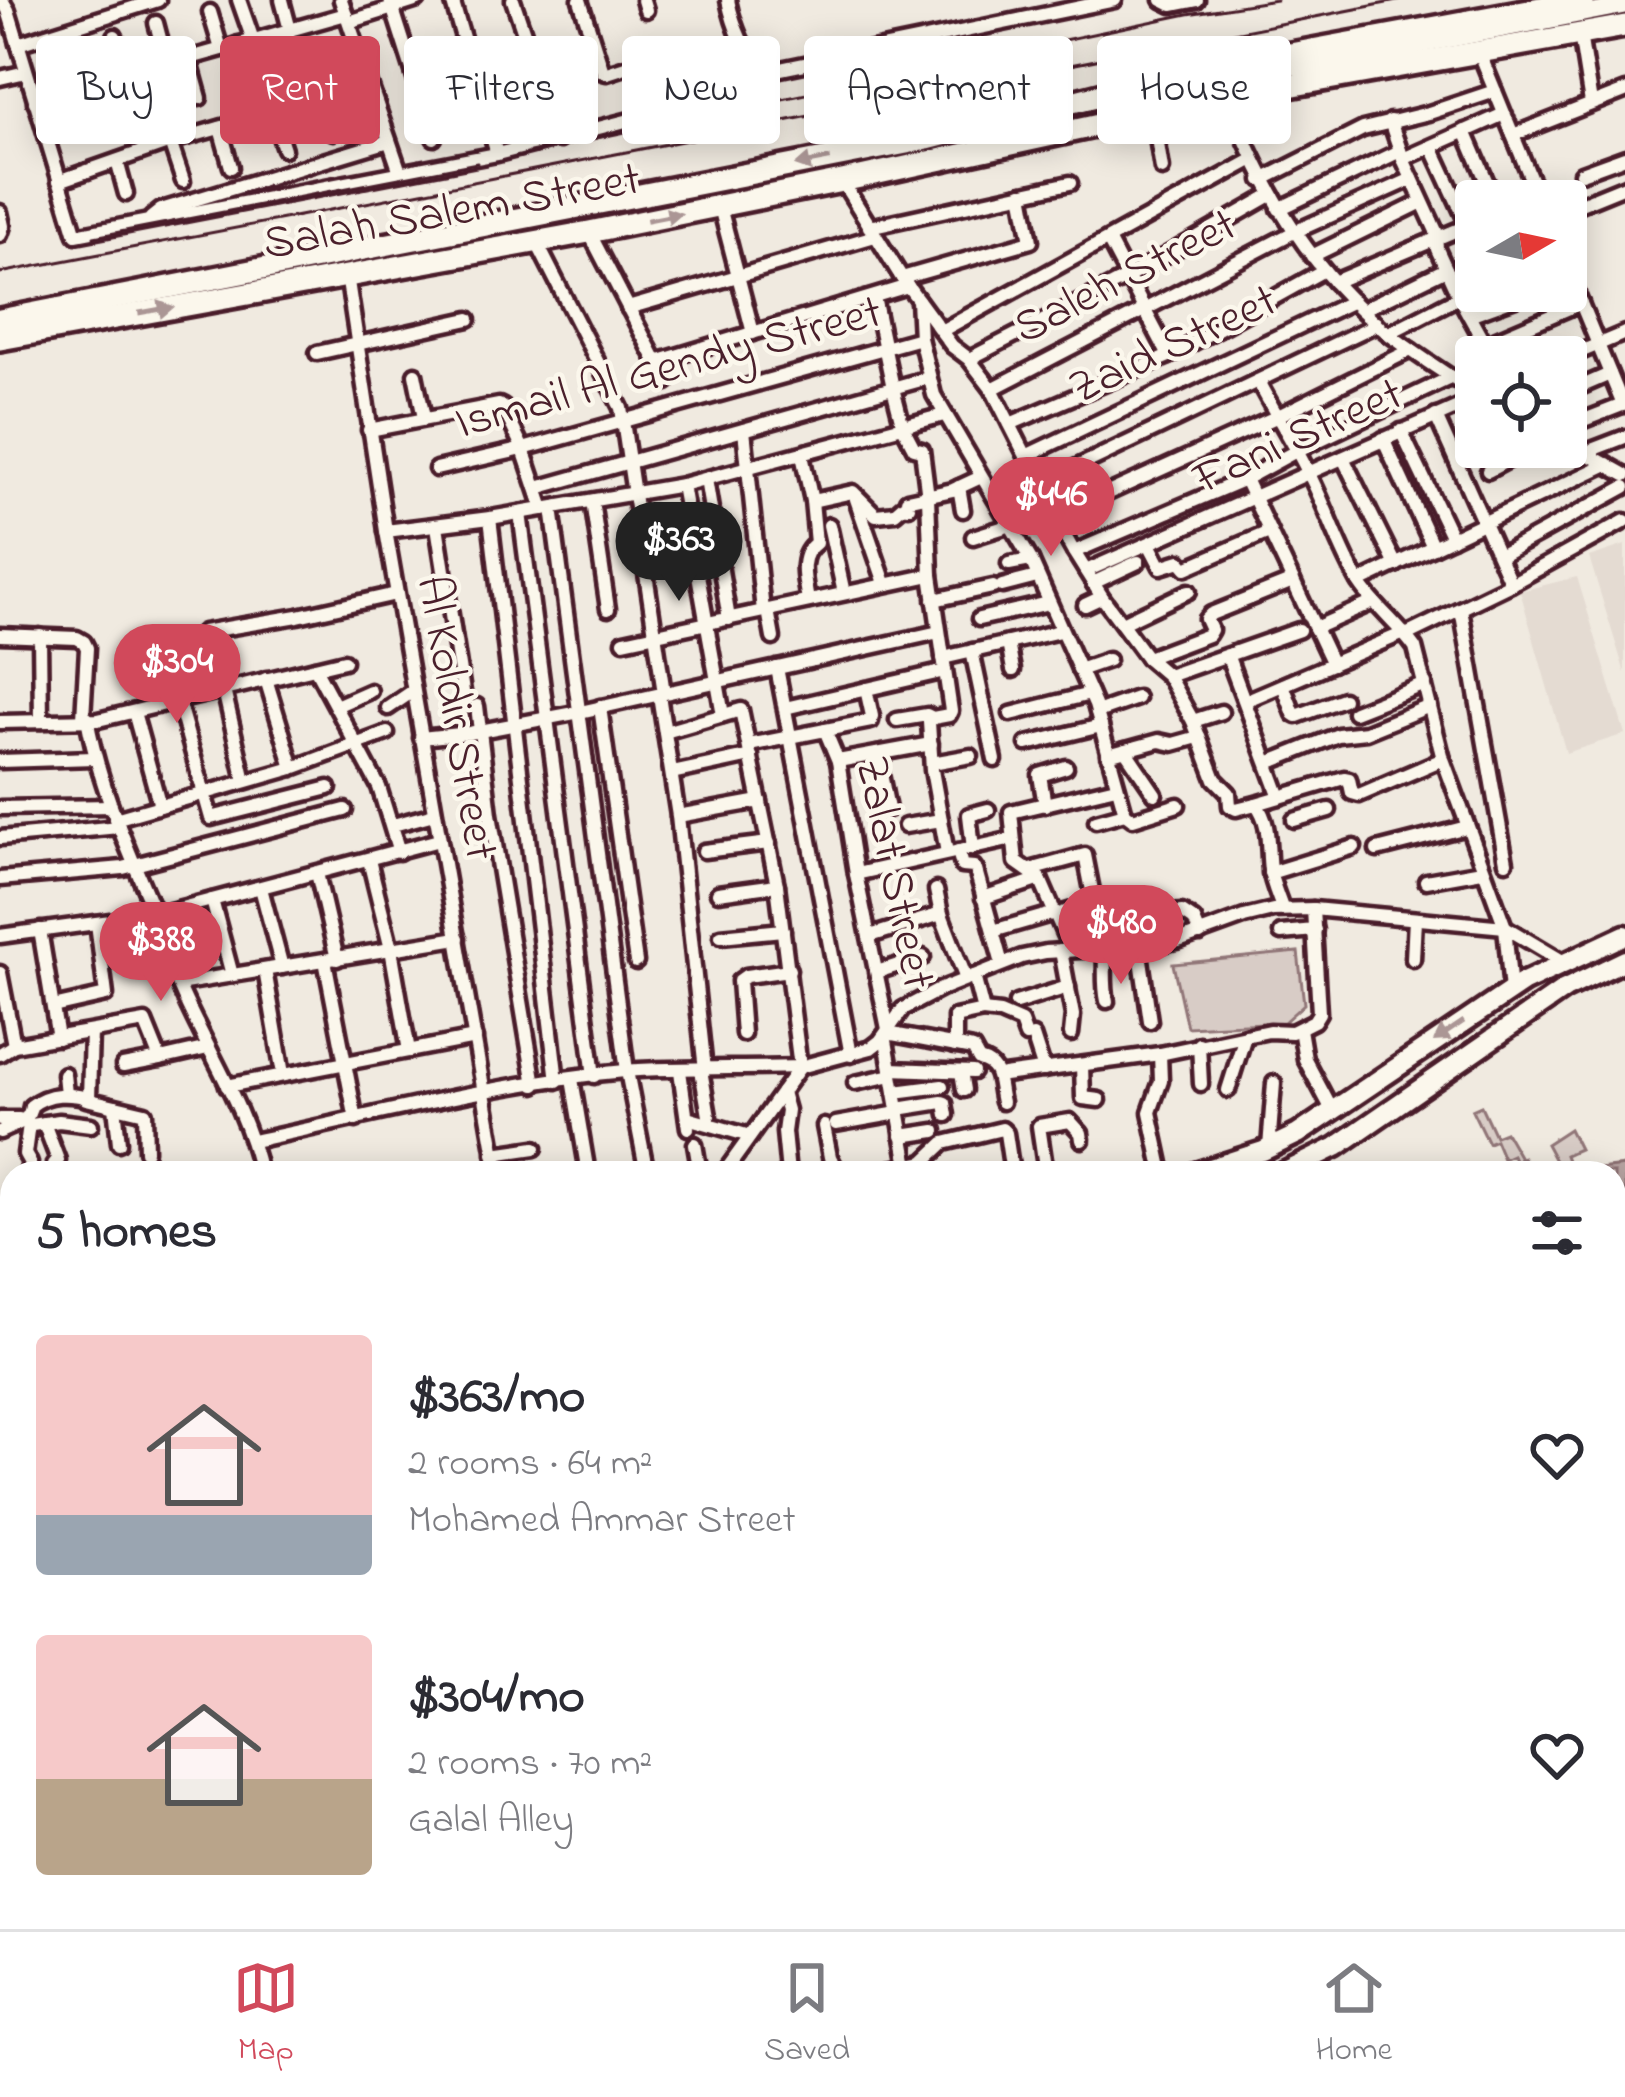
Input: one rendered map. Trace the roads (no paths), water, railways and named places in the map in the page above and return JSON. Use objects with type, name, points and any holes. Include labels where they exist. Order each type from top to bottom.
[{"type":"highway","name":"Salah Salem Street","points":[[1291,54],[1585,0]]},
{"type":"highway","points":[[1291,86],[1625,26]]},
{"type":"highway","name":"Salah Salem Street","points":[[0,339],[46,321],[506,234],[932,144]]},
{"type":"highway","name":"Salah Salem Street","points":[[0,320],[46,321],[347,275],[506,234],[535,240],[589,232],[842,181],[942,144]]},
{"type":"highway","points":[[968,144],[978,151],[1010,144]]},
{"type":"main road","points":[[1231,1161],[1269,1148],[1324,1116],[1511,991],[1625,935]]},
{"type":"main road","points":[[1307,1161],[1336,1147],[1547,1000],[1625,960]]},
{"type":"main road","points":[[1378,1079],[1381,1094],[1388,1097],[1421,1088]]},
{"type":"main road","points":[[1324,1116],[1336,1147]]},
{"type":"street","points":[[19,44],[158,0]]},
{"type":"street","points":[[239,0],[252,36]]},
{"type":"street","points":[[282,0],[290,36]]},
{"type":"street","points":[[268,36],[346,12],[418,0]]},
{"type":"street","points":[[452,0],[497,154]]},
{"type":"street","points":[[513,0],[525,36]]},
{"type":"street","points":[[580,0],[600,69],[610,73],[622,69]]},
{"type":"street","points":[[728,0],[738,36]]},
{"type":"street","points":[[780,69],[1115,0]]},
{"type":"street","points":[[1162,0],[1172,5],[1197,0]]},
{"type":"street","points":[[391,4],[404,45]]},
{"type":"street","points":[[1291,69],[1625,6]]},
{"type":"street","points":[[4,7],[76,235],[542,144]]},
{"type":"street","points":[[196,56],[220,49],[210,12]]},
{"type":"street","points":[[156,22],[160,36]]},
{"type":"street","points":[[1580,34],[1591,103]]},
{"type":"street","points":[[1479,52],[1528,180]]},
{"type":"street","points":[[0,78],[26,72]]},
{"type":"street","points":[[196,83],[200,98]]},
{"type":"street","points":[[1262,180],[1363,129],[1495,91]]},
{"type":"street","points":[[1513,135],[1625,91]]},
{"type":"street","points":[[380,114],[400,172]]},
{"type":"street","points":[[1279,209],[1504,114]]},
{"type":"street","points":[[1390,122],[1455,288]]},
{"type":"street","points":[[196,135],[220,128]]},
{"type":"street","points":[[1465,131],[1486,180]]},
{"type":"street","points":[[149,221],[161,210],[389,141]]},
{"type":"street","points":[[59,182],[164,144]]},
{"type":"street","points":[[171,144],[183,181]]},
{"type":"street","points":[[225,144],[231,167]]},
{"type":"street","points":[[282,144],[284,149]]},
{"type":"street","points":[[1158,144],[1162,169]]},
{"type":"street","points":[[1246,144],[1279,209],[1334,282],[1383,329],[1455,379]]},
{"type":"street","points":[[1432,147],[1455,191]]},
{"type":"street","points":[[1581,173],[1625,157]]},
{"type":"street","points":[[941,331],[1252,160]]},
{"type":"street","points":[[117,161],[126,194]]},
{"type":"street","name":"Saleh Street","points":[[992,389],[1294,232],[1412,179]]},
{"type":"street","points":[[842,181],[917,299],[992,389],[1074,552],[1147,658],[1168,676],[1233,809],[1347,777],[1352,793],[1359,794],[1443,759]]},
{"type":"street","points":[[628,308],[872,231],[1070,183]]},
{"type":"street","points":[[1587,201],[1625,186]]},
{"type":"street","points":[[656,362],[874,297],[905,282],[1031,241],[1022,194]]},
{"type":"street","points":[[969,359],[1128,277],[1271,195]]},
{"type":"street","points":[[1312,256],[1422,202]]},
{"type":"street","points":[[720,206],[753,333]]},
{"type":"street","points":[[0,212],[0,235]]},
{"type":"street","points":[[1334,282],[1455,231]]},
{"type":"street","points":[[589,232],[667,382]]},
{"type":"street","points":[[535,240],[621,408],[679,816],[709,1116]]},
{"type":"street","points":[[1108,240],[1169,356]]},
{"type":"street","name":"Zaid Street","points":[[1026,456],[1446,269]]},
{"type":"street","points":[[1010,424],[1169,356],[1324,270]]},
{"type":"street","name":"Al Koldir Street","points":[[347,275],[396,594],[495,1161]]},
{"type":"street","points":[[874,297],[903,427],[914,448],[922,450],[928,496],[931,574],[951,713],[929,722],[941,820],[952,852],[962,866],[976,870],[1002,964]]},
{"type":"street","points":[[1037,486],[1258,381],[1455,298]]},
{"type":"street","points":[[917,299],[928,378],[944,415],[1031,560],[1090,694],[1125,813],[1132,819],[1178,805]]},
{"type":"street","points":[[1467,312],[1480,336]]},
{"type":"street","points":[[1469,315],[1477,312]]},
{"type":"street","points":[[1517,336],[1564,312]]},
{"type":"street","points":[[1585,312],[1624,404],[1587,419]]},
{"type":"street","points":[[316,353],[469,320]]},
{"type":"street","points":[[1587,349],[1625,333]]},
{"type":"street","name":"Ismail Al Gendy Street","points":[[436,469],[622,423],[920,338]]},
{"type":"street","points":[[1054,517],[1411,350]]},
{"type":"street","points":[[1587,383],[1625,365]]},
{"type":"street","points":[[415,374],[424,418]]},
{"type":"street","points":[[1074,552],[1244,479],[1452,377]]},
{"type":"street","points":[[537,488],[928,378]]},
{"type":"street","points":[[1258,381],[1298,450],[1359,582],[1415,648],[1443,759],[1505,927],[1511,991]]},
{"type":"street","name":"Fani Street","points":[[1090,577],[1149,544],[1455,406]]},
{"type":"street","points":[[369,430],[503,407],[548,508],[627,1071],[645,1161]]},
{"type":"street","points":[[386,531],[682,485],[944,415]]},
{"type":"street","points":[[1436,416],[1511,584]]},
{"type":"street","points":[[744,430],[772,638]]},
{"type":"street","points":[[1401,431],[1452,538]]},
{"type":"street","points":[[1587,452],[1625,436]]},
{"type":"street","points":[[1383,439],[1433,547]]},
{"type":"street","points":[[1265,451],[1272,465]]},
{"type":"street","points":[[1587,453],[1625,475]]},
{"type":"street","points":[[802,455],[816,543],[803,561],[808,602]]},
{"type":"street","points":[[1342,458],[1396,565]]},
{"type":"street","points":[[1359,582],[1607,464]]},
{"type":"street","points":[[1488,470],[1492,468]]},
{"type":"street","points":[[853,492],[877,515],[895,513],[909,507],[907,500],[959,488],[981,477]]},
{"type":"street","points":[[706,479],[729,619]]},
{"type":"street","points":[[1244,479],[1332,664]]},
{"type":"street","points":[[682,485],[723,715]]},
{"type":"street","points":[[1498,556],[1625,487]]},
{"type":"street","points":[[959,488],[963,510]]},
{"type":"street","points":[[812,501],[853,492]]},
{"type":"street","points":[[853,492],[885,583]]},
{"type":"street","points":[[592,501],[608,609]]},
{"type":"street","points":[[520,513],[594,1076]]},
{"type":"street","points":[[490,518],[565,1080],[585,1161]]},
{"type":"street","points":[[1245,701],[1461,609],[1625,521]]},
{"type":"street","points":[[829,525],[829,558],[844,593]]},
{"type":"street","points":[[973,537],[1011,525]]},
{"type":"street","points":[[437,526],[470,702],[480,731],[535,1084]]},
{"type":"street","points":[[1149,544],[1161,567],[1180,561],[1186,568],[1269,532]]},
{"type":"street","points":[[1009,564],[1031,560]]},
{"type":"street","points":[[1090,577],[1138,562]]},
{"type":"street","points":[[624,641],[931,574]]},
{"type":"street","points":[[934,600],[1037,577]]},
{"type":"street","points":[[1147,658],[1208,635],[1210,614],[1293,580]]},
{"type":"street","points":[[1122,622],[1190,591]]},
{"type":"street","points":[[203,632],[396,594]]},
{"type":"street","points":[[1085,605],[1102,597]]},
{"type":"street","points":[[1315,628],[1374,602]]},
{"type":"street","points":[[979,619],[1048,603]]},
{"type":"street","points":[[1461,609],[1506,862]]},
{"type":"street","points":[[1168,676],[1299,630]]},
{"type":"street","points":[[785,708],[866,689],[944,665],[972,651],[1060,631]]},
{"type":"street","points":[[421,738],[580,712],[939,632]]},
{"type":"street","points":[[0,635],[80,639],[87,648],[85,718],[94,758],[178,984],[253,1141],[257,1161]]},
{"type":"street","points":[[40,637],[41,721]]},
{"type":"street","points":[[1007,643],[1013,670]]},
{"type":"street","points":[[972,651],[994,760]]},
{"type":"street","points":[[1228,657],[1268,763],[1297,819],[1329,810]]},
{"type":"street","points":[[1078,670],[1108,660]]},
{"type":"street","points":[[0,722],[94,721],[344,661]]},
{"type":"street","points":[[315,668],[379,787],[399,852]]},
{"type":"street","points":[[777,668],[851,1054]]},
{"type":"street","points":[[266,679],[292,768]]},
{"type":"street","points":[[1354,712],[1425,683]]},
{"type":"street","points":[[1283,685],[1298,716],[1343,699]]},
{"type":"street","points":[[672,773],[790,736],[872,719],[866,689]]},
{"type":"street","points":[[224,690],[245,781]]},
{"type":"street","points":[[336,706],[370,691]]},
{"type":"street","points":[[388,709],[413,692]]},
{"type":"street","points":[[1011,714],[1090,694]]},
{"type":"street","points":[[1027,744],[1099,719],[1137,698]]},
{"type":"street","points":[[178,701],[212,818],[329,788]]},
{"type":"street","points":[[1268,763],[1430,706]]},
{"type":"street","points":[[600,707],[636,962]]},
{"type":"street","points":[[665,732],[741,710],[777,885],[800,1067],[732,1161]]},
{"type":"street","points":[[134,712],[160,806]]},
{"type":"street","points":[[1193,721],[1221,712]]},
{"type":"street","points":[[897,720],[934,718]]},
{"type":"street","name":"Zalat Street","points":[[825,730],[838,761],[878,973],[907,1161]]},
{"type":"street","points":[[0,838],[160,806],[292,768],[387,733]]},
{"type":"street","points":[[1108,755],[1159,741],[1173,744],[1198,737]]},
{"type":"street","points":[[838,761],[931,744]]},
{"type":"street","points":[[1126,750],[1155,794]]},
{"type":"street","points":[[877,754],[888,809]]},
{"type":"street","points":[[932,763],[971,756]]},
{"type":"street","points":[[0,761],[94,758]]},
{"type":"street","points":[[1045,805],[1040,775],[1066,766]]},
{"type":"street","points":[[1072,1034],[1066,950],[1035,875],[1016,862],[1011,812],[1116,788]]},
{"type":"street","points":[[679,816],[760,801]]},
{"type":"street","points":[[1256,804],[1268,832],[1270,873],[1282,908]]},
{"type":"street","points":[[0,808],[115,817]]},
{"type":"street","points":[[0,879],[134,865],[345,810]]},
{"type":"street","points":[[974,848],[969,814],[988,810]]},
{"type":"street","points":[[1096,821],[1125,813]]},
{"type":"street","points":[[393,825],[434,814]]},
{"type":"street","points":[[905,826],[941,820]]},
{"type":"street","points":[[1377,850],[1467,827]]},
{"type":"street","points":[[856,874],[1013,838]]},
{"type":"street","points":[[0,935],[155,915],[439,840]]},
{"type":"street","points":[[704,851],[769,843]]},
{"type":"street","points":[[1270,873],[1354,847]]},
{"type":"street","points":[[983,898],[1084,856],[1100,918],[1182,912],[1194,920],[1200,934]]},
{"type":"street","points":[[370,860],[409,1051]]},
{"type":"street","points":[[897,864],[901,880]]},
{"type":"street","points":[[1426,881],[1482,872]]},
{"type":"street","points":[[317,873],[356,1120]]},
{"type":"street","points":[[718,893],[777,885]]},
{"type":"street","points":[[261,888],[282,967]]},
{"type":"street","points":[[936,890],[940,914],[983,1011]]},
{"type":"street","points":[[212,901],[232,975]]},
{"type":"street","points":[[993,932],[1094,903]]},
{"type":"street","points":[[253,1141],[484,1092],[627,1071],[800,1067],[871,1048],[903,1010],[941,989],[1022,957],[1178,941],[1282,908],[1505,927],[1564,962]]},
{"type":"street","points":[[1004,1075],[1300,1029],[1318,1013],[1313,908]]},
{"type":"street","points":[[870,936],[940,914]]},
{"type":"street","points":[[1413,959],[1415,919]]},
{"type":"street","points":[[52,1007],[106,995],[97,923]]},
{"type":"street","points":[[40,930],[58,1038]]},
{"type":"street","points":[[721,936],[784,930]]},
{"type":"street","points":[[1281,933],[1315,930]]},
{"type":"street","points":[[178,984],[458,938]]},
{"type":"street","points":[[1139,946],[1150,1021]]},
{"type":"street","points":[[1104,948],[1107,1001]]},
{"type":"street","points":[[878,973],[922,957]]},
{"type":"street","points":[[265,970],[283,1074]]},
{"type":"street","points":[[743,1034],[739,981],[789,970]]},
{"type":"street","points":[[1,981],[14,1045]]},
{"type":"street","points":[[1016,1004],[1068,987]]},
{"type":"street","points":[[955,1046],[955,1017],[1000,1013],[1021,1022],[1044,1070]]},
{"type":"street","points":[[0,1054],[14,1045],[146,1023],[160,1059]]},
{"type":"street","points":[[1300,1029],[1324,1116]]},
{"type":"street","points":[[86,1099],[91,1032]]},
{"type":"street","points":[[887,1033],[973,1049],[979,1060],[992,1064],[1002,1102]]},
{"type":"street","points":[[1228,1090],[1245,1036]]},
{"type":"street","points":[[227,1086],[475,1038]]},
{"type":"street","points":[[1199,1044],[1201,1084]]},
{"type":"street","points":[[123,1066],[208,1048]]},
{"type":"street","points":[[1160,1054],[1161,1081],[1150,1112],[1160,1161]]},
{"type":"street","points":[[1082,1064],[1084,1098],[1099,1100]]},
{"type":"street","points":[[680,1071],[687,1123],[750,1136]]},
{"type":"street","points":[[855,1083],[891,1072],[967,1072],[964,1090]]},
{"type":"street","points":[[64,1074],[66,1094]]},
{"type":"street","points":[[1269,1148],[1274,1083]]},
{"type":"street","points":[[895,1092],[942,1086]]},
{"type":"street","points":[[782,1092],[787,1110],[787,1161]]},
{"type":"street","points":[[57,1161],[30,1115],[31,1105],[66,1094],[145,1113],[146,1151]]},
{"type":"street","points":[[832,1161],[830,1125],[942,1102],[947,1115]]},
{"type":"street","points":[[115,1106],[119,1143]]},
{"type":"street","points":[[0,1119],[74,1129]]},
{"type":"street","points":[[1044,1161],[1039,1126],[1070,1121],[1082,1140]]},
{"type":"street","points":[[29,1161],[26,1154],[36,1124]]},
{"type":"street","points":[[0,1132],[36,1124],[91,1124]]},
{"type":"street","points":[[925,1161],[944,1143],[1002,1129],[1010,1161]]},
{"type":"street","points":[[902,1136],[935,1131]]},
{"type":"street","points":[[695,1144],[698,1161]]},
{"type":"street","points":[[494,1154],[535,1148]]},
{"type":"railway","points":[[530,152],[1188,14],[1276,0]]},
{"type":"railway","points":[[0,273],[1402,0]]},
{"type":"railway","points":[[94,237],[477,163]]}]
